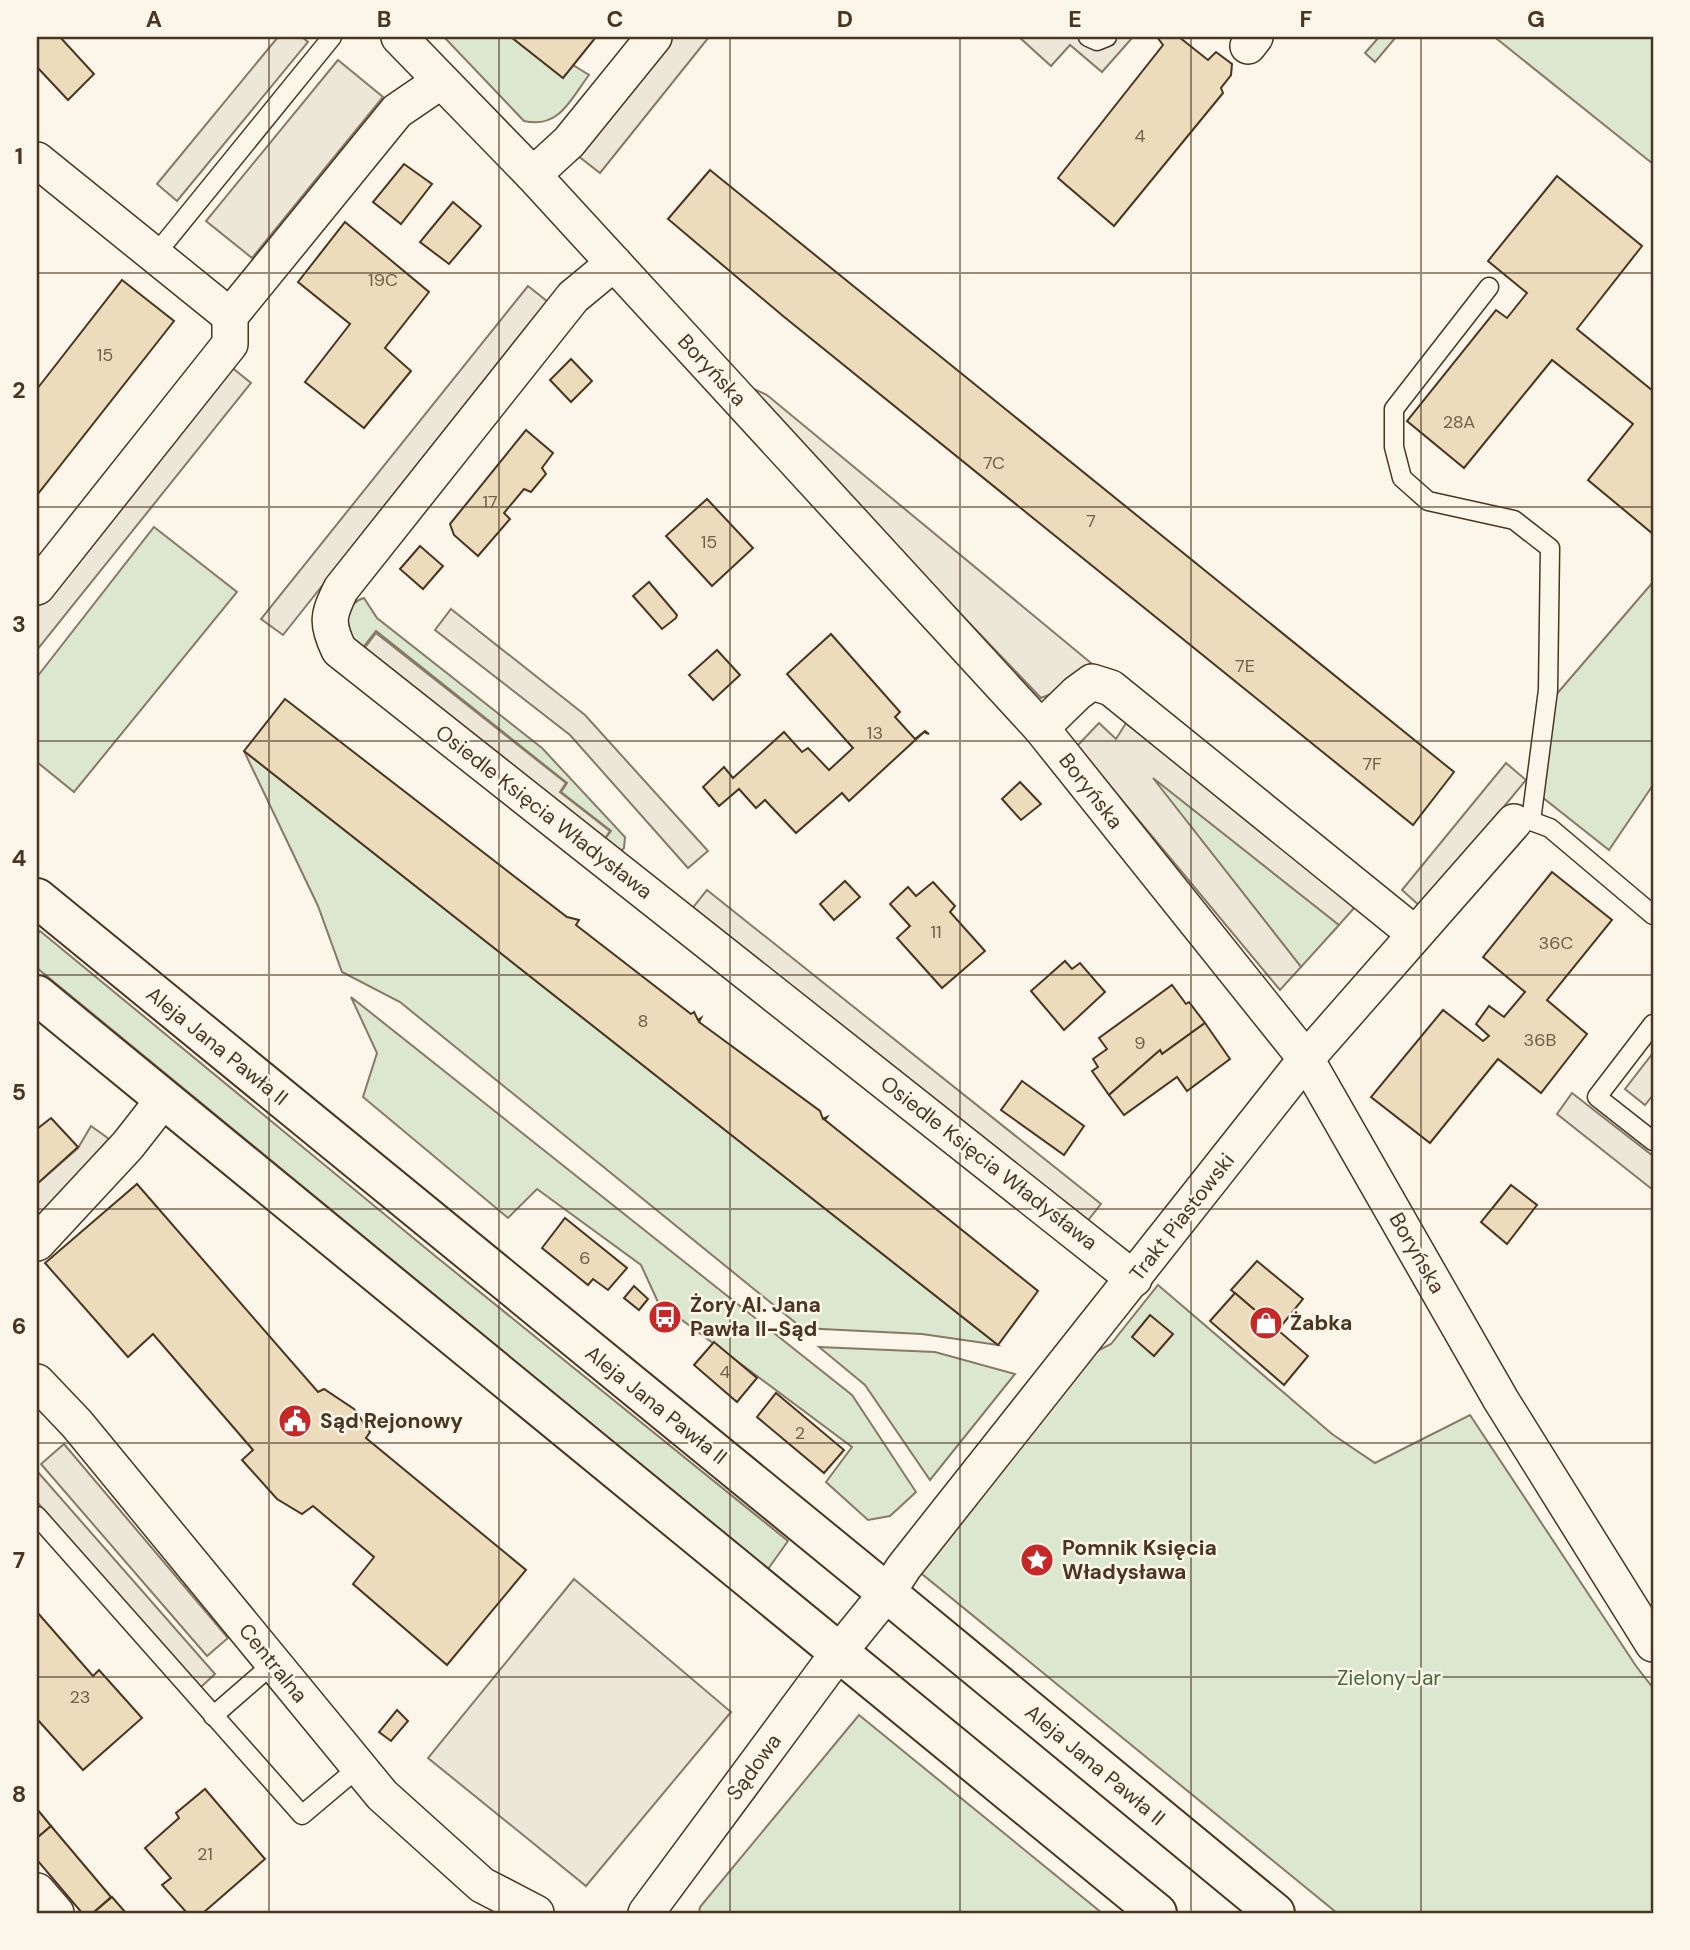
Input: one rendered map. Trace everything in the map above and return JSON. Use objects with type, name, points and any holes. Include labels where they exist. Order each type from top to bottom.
[{"type":"street","name":"Boryńska","points":[[399,37],[533,175],[1041,728],[1306,1059],[1501,1400],[1653,1644]]},
{"type":"street","points":[[533,175],[569,142],[654,37]]},
{"type":"street","points":[[37,587],[230,344],[230,316],[397,111],[442,81]]},
{"type":"street","points":[[37,160],[230,316]]},
{"type":"street","name":"Osiedle Księcia Władysława","points":[[614,263],[573,298],[341,589],[331,610],[330,631],[339,650],[1134,1279]]},
{"type":"street","points":[[1041,728],[1092,682],[1111,688],[1415,934]]},
{"type":"street","name":"Trakt Piastowski","points":[[863,1623],[933,1530],[1306,1059],[1415,934],[1523,821]]},
{"type":"street","name":"Aleja Jana Pawła II","points":[[37,898],[1275,1913]]},
{"type":"street","points":[[37,995],[1157,1913]]},
{"type":"street","points":[[37,1243],[128,1144],[164,1099]]},
{"type":"street","name":"Centralna","points":[[37,1382],[77,1424],[382,1795],[482,1885],[536,1913]]},
{"type":"street","name":"Sądowa","points":[[646,1913],[863,1623]]},
{"type":"street","points":[[37,1891],[56,1913]]},
{"type":"lane","points":[[155,255],[332,37]]},
{"type":"lane","points":[[1088,37],[1097,41],[1107,37]]},
{"type":"lane","points":[[1489,287],[1394,409],[1394,447],[1402,478],[1428,501],[1514,520],[1550,548],[1548,690],[1523,821],[1550,828],[1653,915]]},
{"type":"lane","points":[[1653,1024],[1597,1097],[1653,1141]]},
{"type":"lane","points":[[37,1516],[302,1815],[359,1767]]},
{"type":"lane","points":[[213,1716],[274,1663]]},
{"type":"green space","points":[[444,37],[511,37],[563,77],[573,65],[589,75],[555,117],[546,121],[524,121]]},
{"type":"green space","points":[[1379,37],[1396,37],[1375,62],[1365,53]]},
{"type":"green space","points":[[1653,37],[1653,164],[1497,39]]},
{"type":"green space","points":[[154,527],[237,592],[74,792],[37,762],[37,677]]},
{"type":"green space","points":[[1653,582],[1653,785],[1609,850],[1542,797],[1555,696]]},
{"type":"green space","points":[[364,598],[377,618],[542,748],[625,837],[624,848],[621,851],[604,840],[611,831],[561,792],[567,783],[376,631],[361,650],[351,643],[349,610]]},
{"type":"green space","points":[[244,751],[998,1345],[922,1334],[802,1328],[400,1002],[342,972],[318,906]]},
{"type":"green space","points":[[1150,775],[1339,925],[1301,967]]},
{"type":"green space","points":[[40,931],[788,1541],[768,1569],[37,968],[37,935]]},
{"type":"green space","points":[[351,997],[852,1395],[916,1492],[890,1516],[868,1520],[826,1482],[852,1447],[658,1302],[641,1265],[537,1189],[508,1218],[363,1097],[377,1053]]},
{"type":"green space","name":"Zielony Jar","points":[[1158,1285],[1332,1434],[1375,1463],[1470,1415],[1653,1688],[1653,1913],[1337,1913],[911,1565],[1072,1364],[1111,1344]]},
{"type":"green space","points":[[819,1347],[935,1352],[1015,1374],[930,1480],[865,1385]]},
{"type":"green space","points":[[859,1715],[1102,1913],[699,1913],[700,1907]]},
{"type":"shaded area","points":[[278,37],[302,37],[308,42],[177,201],[157,184]]},
{"type":"shaded area","points":[[671,37],[709,37],[600,173],[577,155]]},
{"type":"shaded area","points":[[1019,37],[1133,37],[1102,72],[1070,45],[1051,66]]},
{"type":"shaded area","points":[[338,60],[383,97],[252,258],[206,221]]},
{"type":"shaded area","points":[[528,286],[548,302],[283,635],[261,619]]},
{"type":"shaded area","points":[[230,366],[251,383],[37,650],[37,607]]},
{"type":"shaded area","points":[[741,383],[767,395],[1091,663],[1061,690],[1041,698]]},
{"type":"shaded area","points":[[451,609],[585,715],[708,851],[688,868],[570,735],[435,630]]},
{"type":"shaded area","points":[[376,633],[566,783],[560,792],[610,831],[601,844],[360,654]]},
{"type":"shaded area","points":[[1128,720],[1355,907],[1339,925],[1153,778],[1301,967],[1280,990],[1077,746],[1099,723],[1116,739]]},
{"type":"shaded area","points":[[1506,763],[1526,780],[1421,907],[1402,890]]},
{"type":"shaded area","points":[[707,890],[1101,1204],[1085,1224],[691,910]]},
{"type":"shaded area","points":[[1653,1053],[1653,1095],[1645,1105],[1625,1089]]},
{"type":"shaded area","points":[[1572,1093],[1653,1156],[1653,1190],[1557,1114]]},
{"type":"shaded area","points":[[91,1126],[109,1139],[37,1225],[37,1184],[78,1148]]},
{"type":"shaded area","points":[[64,1444],[228,1638],[207,1656],[41,1464]]},
{"type":"shaded area","points":[[37,1471],[215,1674],[200,1688],[37,1502]]},
{"type":"shaded area","points":[[574,1579],[731,1712],[586,1886],[428,1758]]},
{"type":"building","points":[[60,37],[94,74],[68,100],[37,67],[37,39]]},
{"type":"building","points":[[511,37],[596,37],[563,78]]},
{"type":"building","points":[[1157,37],[1179,37],[1208,60],[1216,52],[1232,64],[1231,75],[1221,88],[1223,93],[1114,226],[1058,178],[1163,45]]},
{"type":"building","points":[[404,164],[432,184],[401,224],[373,202]]},
{"type":"building","points":[[710,170],[1454,772],[1413,825],[783,316],[668,219]]},
{"type":"building","points":[[1557,176],[1642,246],[1577,329],[1653,391],[1653,534],[1588,480],[1633,424],[1552,360],[1464,468],[1407,421],[1496,310],[1507,318],[1527,293],[1488,261]]},
{"type":"building","points":[[453,202],[481,226],[449,264],[420,242]]},
{"type":"building","points":[[345,222],[429,292],[385,348],[411,371],[364,428],[305,382],[350,324],[298,282]]},
{"type":"building","points":[[122,280],[174,321],[37,495],[37,389]]},
{"type":"building","points":[[571,359],[592,381],[571,402],[550,380]]},
{"type":"building","points":[[526,430],[553,453],[542,468],[546,474],[531,492],[524,489],[504,513],[510,519],[478,556],[454,535],[450,524]]},
{"type":"building","points":[[707,499],[753,548],[712,586],[666,536]]},
{"type":"building","points":[[420,546],[443,566],[423,589],[400,569]]},
{"type":"building","points":[[649,582],[677,615],[662,629],[633,596]]},
{"type":"building","points":[[831,634],[900,712],[895,717],[915,739],[925,731],[929,734],[924,732],[849,801],[842,793],[796,833],[765,800],[756,808],[739,789],[719,806],[703,787],[724,767],[733,778],[784,732],[802,752],[808,748],[829,770],[853,748],[787,674]]},
{"type":"building","points":[[717,650],[740,675],[713,700],[689,675]]},
{"type":"building","points":[[285,699],[567,917],[579,920],[576,925],[691,1014],[694,1012],[698,1020],[701,1018],[699,1022],[820,1111],[823,1119],[827,1117],[825,1120],[1038,1291],[998,1345],[244,751]]},
{"type":"building","points":[[1020,782],[1041,804],[1021,820],[1002,799]]},
{"type":"building","points":[[1552,872],[1612,920],[1547,1000],[1587,1034],[1541,1093],[1498,1059],[1430,1143],[1371,1097],[1443,1010],[1483,1041],[1489,1036],[1476,1024],[1489,1006],[1504,1017],[1525,992],[1483,957]]},
{"type":"building","points":[[845,881],[860,897],[834,920],[820,904]]},
{"type":"building","points":[[933,882],[955,906],[950,912],[985,951],[942,988],[897,938],[910,926],[890,904],[908,887],[916,896]]},
{"type":"building","points":[[1065,961],[1072,969],[1080,963],[1105,992],[1064,1030],[1031,991]]},
{"type":"building","points":[[1172,985],[1205,1023],[1162,1054],[1160,1050],[1109,1095],[1092,1071],[1098,1067],[1093,1059],[1107,1049],[1099,1038]]},
{"type":"building","points":[[1205,1023],[1230,1059],[1187,1091],[1177,1077],[1124,1115],[1109,1095],[1160,1050],[1162,1054]]},
{"type":"building","points":[[1022,1081],[1084,1126],[1064,1155],[1001,1110]]},
{"type":"building","points":[[51,1118],[78,1147],[37,1184],[37,1129]]},
{"type":"building","name":"Sąd Rejonowy","points":[[137,1184],[318,1392],[324,1389],[354,1409],[370,1432],[366,1438],[526,1570],[447,1665],[353,1584],[374,1557],[313,1506],[302,1514],[277,1499],[242,1460],[253,1450],[153,1334],[128,1357],[45,1263]]},
{"type":"building","points":[[1511,1185],[1537,1205],[1507,1244],[1481,1222]]},
{"type":"building","points":[[565,1218],[627,1268],[608,1290],[593,1279],[588,1285],[542,1248]]},
{"type":"building","points":[[1257,1261],[1303,1299],[1278,1330],[1231,1290]]},
{"type":"building","points":[[634,1286],[648,1299],[639,1310],[624,1298]]},
{"type":"building","points":[[1235,1293],[1308,1356],[1284,1385],[1210,1321]]},
{"type":"building","points":[[1150,1315],[1173,1334],[1154,1356],[1132,1337]]},
{"type":"building","points":[[714,1342],[757,1378],[737,1402],[694,1365]]},
{"type":"building","points":[[776,1393],[844,1450],[824,1473],[757,1417]]},
{"type":"building","points":[[37,1612],[93,1676],[99,1670],[142,1718],[83,1770],[37,1719]]},
{"type":"building","points":[[397,1710],[408,1721],[391,1741],[379,1732]]},
{"type":"building","points":[[205,1789],[265,1859],[203,1913],[187,1913],[162,1885],[171,1878],[145,1848],[179,1818],[176,1813]]},
{"type":"building","points":[[37,1809],[51,1826],[37,1838]]},
{"type":"building","points":[[51,1826],[111,1897],[93,1913],[82,1913],[37,1860],[37,1838]]},
{"type":"building","points":[[112,1897],[126,1913],[93,1913]]},
{"type":"place","name":"Żory Al. Jana Pawła II-Sąd","points":[[665,1317]]},
{"type":"place","name":"Żabka","points":[[1266,1323]]},
{"type":"place","name":"Sąd Rejonowy","points":[[295,1421]]},
{"type":"place","name":"Pomnik Księcia Władysława","points":[[1037,1560]]}]
